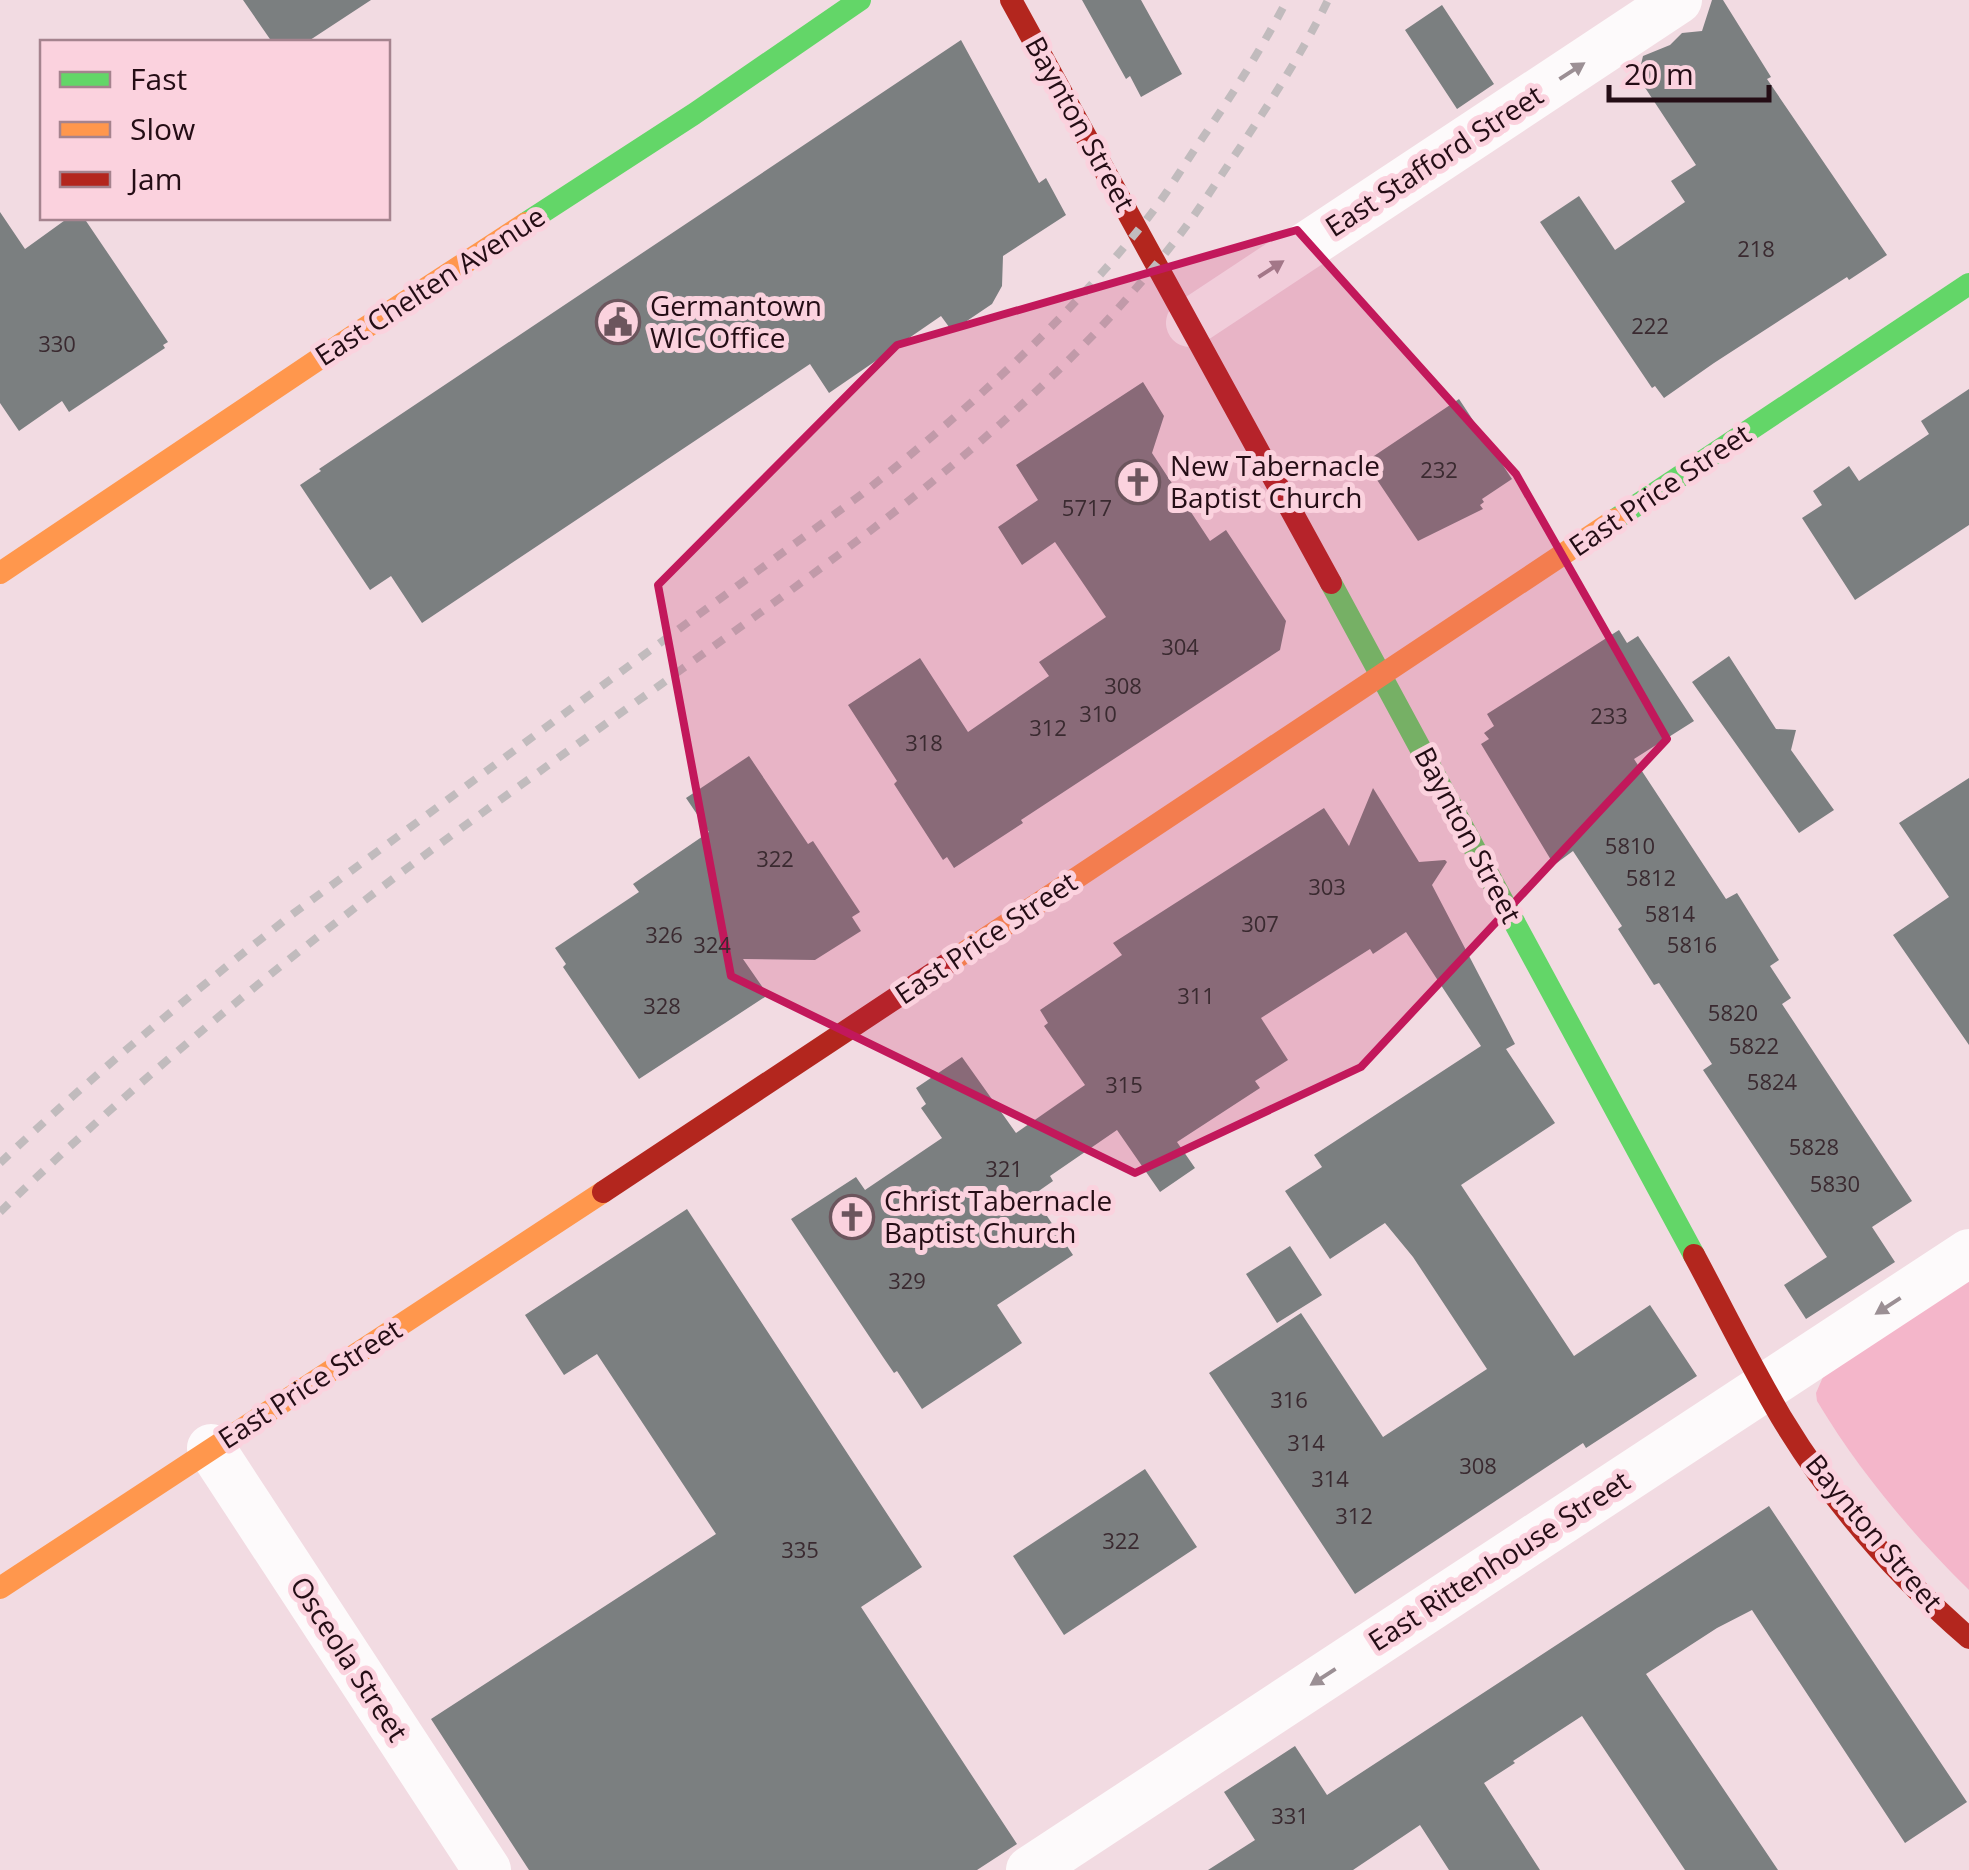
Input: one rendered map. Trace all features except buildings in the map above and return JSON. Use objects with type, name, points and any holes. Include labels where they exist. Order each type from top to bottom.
[{"type":"street","name":"East Chelten Avenue","points":[[0,572],[860,0]]},
{"type":"street","name":"Baynton Street","points":[[1012,0],[1800,1446],[1846,1508],[1908,1580],[1969,1638]]},
{"type":"street","name":"East Stafford Street","points":[[1190,323],[1678,0]]},
{"type":"street","name":"East Price Street","points":[[0,1588],[466,1284],[1969,284]]},
{"type":"street","name":"East Rittenhouse Street","points":[[1030,1870],[1969,1253]]},
{"type":"street","name":"Osceola Street","points":[[211,1448],[487,1870]]},
{"type":"highlighted area","points":[[1297,230],[1516,474],[1667,739],[1361,1067],[1135,1173],[731,976],[658,585],[897,345]]},
{"type":"shaded area","points":[[1969,1280],[1969,1590],[1868,1477],[1833,1427],[1816,1393],[1823,1377]]},
{"type":"railway","points":[[0,1163],[144,1034],[294,913],[862,494],[976,398],[1048,330],[1147,219],[1234,91],[1287,0]]},
{"type":"railway","points":[[0,1212],[152,1074],[310,943],[842,552],[1016,410],[1122,304],[1180,234],[1275,94],[1328,0]]},
{"type":"traffic: fast","points":[[526,223],[860,0]]},
{"type":"traffic: fast","points":[[1616,519],[1969,284]]},
{"type":"traffic: fast","points":[[1331,583],[1694,1255]]},
{"type":"traffic: slow","points":[[0,573],[526,223]]},
{"type":"traffic: slow","points":[[950,962],[1616,519]]},
{"type":"traffic: slow","points":[[0,1588],[603,1192]]},
{"type":"traffic: jam","points":[[1011,0],[1331,583]]},
{"type":"traffic: jam","points":[[603,1192],[950,962]]},
{"type":"traffic: jam","points":[[1694,1255],[1770,1397],[1821,1478],[1891,1562],[1969,1638]]},
{"type":"place","name":"Germantown WIC Office","points":[[618,322]]},
{"type":"place","name":"New Tabernacle Baptist Church","points":[[1138,482]]},
{"type":"place","name":"Christ Tabernacle Baptist Church","points":[[852,1217]]}]
